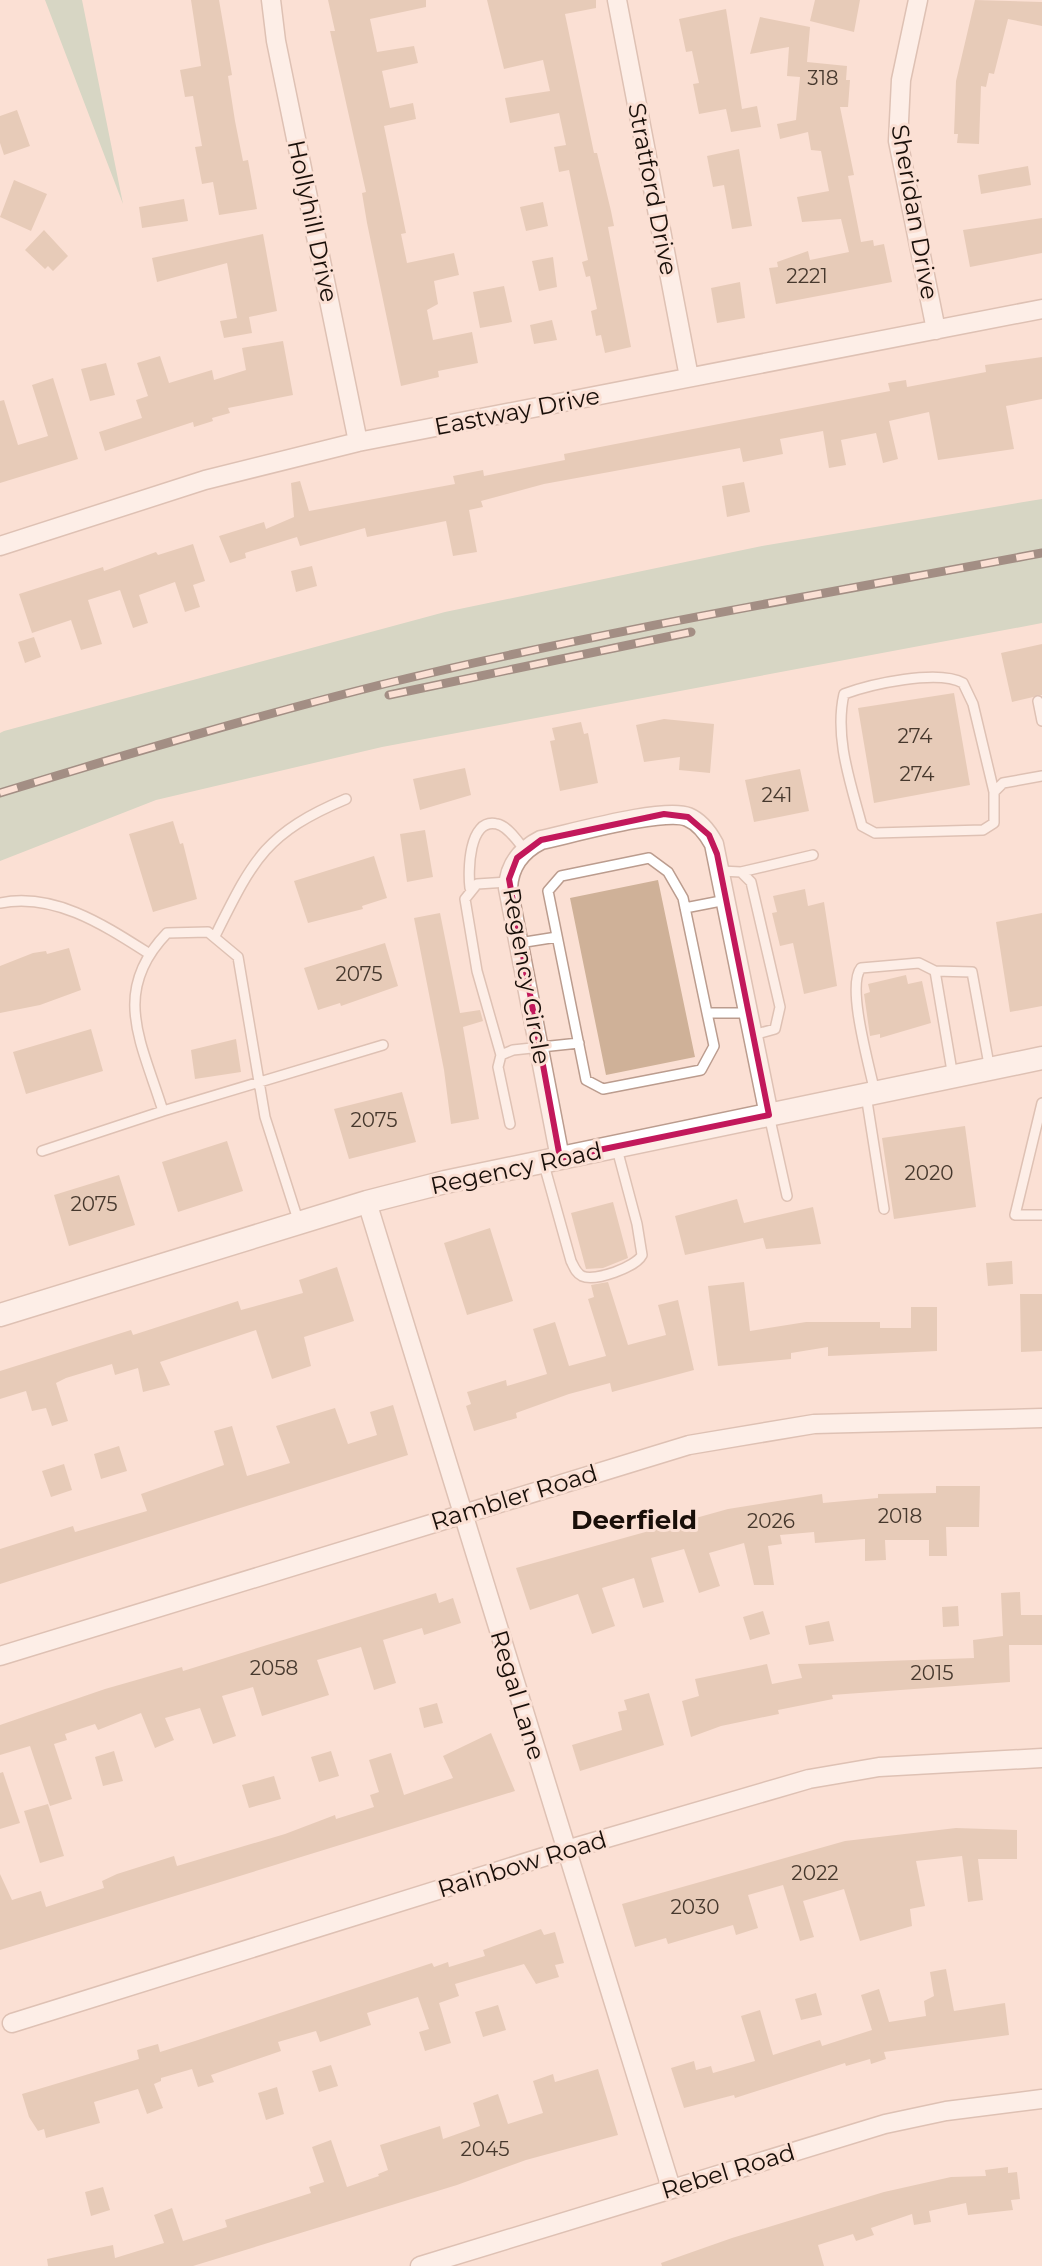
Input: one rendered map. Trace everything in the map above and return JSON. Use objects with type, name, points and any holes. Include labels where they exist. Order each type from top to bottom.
[{"type":"street","name":"Hollyhill Drive","points":[[271,0],[276,41],[358,442]]},
{"type":"street","name":"Stratford Drive","points":[[617,0],[689,377]]},
{"type":"street","name":"Sheridan Drive","points":[[918,0],[901,80],[898,141],[936,330]]},
{"type":"street","name":"Eastway Drive","points":[[0,546],[205,480],[358,442],[1042,309]]},
{"type":"street","name":"Regency Circle","points":[[552,1160],[539,1049],[509,882],[517,858],[541,840],[674,814],[688,817],[709,835],[721,871],[769,1115]]},
{"type":"street","name":"Regency Road","points":[[0,1315],[367,1202],[617,1146],[1042,1058]]},
{"type":"street","name":"Regal Lane","points":[[367,1202],[671,2188]]},
{"type":"street","name":"Rambler Road","points":[[0,1656],[649,1455],[762,1431],[814,1424],[1042,1418]]},
{"type":"street","name":"Rainbow Road","points":[[12,2023],[566,1850],[809,1779],[879,1767],[1042,1758]]},
{"type":"street","name":"Rebel Road","points":[[420,2266],[885,2124],[946,2111],[1042,2099]]},
{"type":"lane","points":[[994,792],[973,704],[963,683],[943,676],[866,686],[844,694],[841,724],[862,826],[875,833],[983,830],[994,823],[994,792],[1003,783],[1042,776]]},
{"type":"lane","points":[[1038,701],[1042,721]]},
{"type":"lane","points":[[215,936],[267,845],[294,824],[346,799]]},
{"type":"lane","points":[[510,1124],[498,1067],[501,1055],[477,971],[465,899],[470,888],[469,851],[480,832],[490,824],[498,824],[525,850]]},
{"type":"lane","points":[[721,871],[741,872],[813,855]]},
{"type":"lane","points":[[649,858],[668,872],[685,908],[714,1046],[701,1070],[603,1089],[586,1080],[548,891],[561,876],[649,858]]},
{"type":"lane","points":[[741,872],[751,882],[780,1007],[775,1029],[753,1035]]},
{"type":"lane","points":[[470,888],[477,884],[509,882]]},
{"type":"lane","points":[[685,908],[726,900]]},
{"type":"lane","points":[[0,903],[32,901],[73,911],[148,953]]},
{"type":"lane","points":[[163,1111],[139,1033],[133,997],[139,971],[148,953],[167,933],[190,929],[215,936],[238,957],[265,1117],[299,1223]]},
{"type":"lane","points":[[519,943],[557,937]]},
{"type":"lane","points":[[884,1209],[856,974],[861,968],[909,963],[919,963],[935,971],[972,972],[990,1070]]},
{"type":"lane","points":[[935,971],[953,1077]]},
{"type":"lane","points":[[707,1013],[749,1013]]},
{"type":"lane","points":[[501,1055],[513,1050],[579,1043]]},
{"type":"lane","points":[[42,1151],[383,1045]]},
{"type":"lane","points":[[1042,1103],[1015,1215],[1042,1215]]},
{"type":"lane","points":[[769,1115],[787,1196]]},
{"type":"lane","points":[[552,1160],[571,1261],[578,1275],[588,1278],[631,1267],[642,1255],[617,1146]]},
{"type":"highlighted area","points":[[664,814],[688,817],[709,835],[717,854],[769,1115],[560,1158],[509,879],[517,858],[541,840]]},
{"type":"green space","points":[[45,0],[82,0],[123,204]]},
{"type":"green space","points":[[1042,499],[1042,623],[382,747],[156,800],[0,861],[0,733],[4,731],[445,612],[762,546]]},
{"type":"building","points":[[191,0],[219,0],[232,75],[228,76],[235,121],[243,161],[248,160],[257,209],[219,215],[213,182],[202,184],[195,147],[202,146],[193,96],[185,97],[180,70],[201,66]]},
{"type":"building","points":[[328,0],[426,0],[426,7],[370,19],[377,52],[414,46],[418,63],[382,71],[390,108],[413,103],[416,119],[384,126],[406,233],[401,234],[407,263],[454,253],[459,275],[434,281],[438,304],[427,310],[433,340],[472,332],[478,363],[438,371],[439,377],[401,386],[367,223],[362,193],[366,192],[330,31],[335,31]]},
{"type":"building","points":[[487,0],[596,0],[596,8],[565,14],[594,153],[597,153],[614,226],[608,227],[631,347],[605,353],[601,335],[596,336],[591,311],[597,309],[590,276],[586,277],[582,262],[588,260],[569,170],[559,172],[554,147],[566,145],[559,113],[510,123],[505,98],[550,91],[543,60],[504,69]]},
{"type":"building","points":[[815,0],[860,0],[854,32],[810,21]]},
{"type":"building","points":[[975,0],[1042,2],[1042,26],[1008,19],[994,74],[989,73],[986,87],[981,86],[979,144],[957,143],[958,134],[954,134],[956,81]]},
{"type":"building","points":[[726,9],[742,109],[757,106],[761,127],[731,132],[726,109],[699,114],[693,84],[699,83],[692,51],[686,52],[679,19]]},
{"type":"building","points":[[760,17],[810,27],[807,62],[847,66],[846,80],[850,80],[848,107],[840,107],[854,175],[848,176],[861,242],[873,240],[874,246],[884,244],[892,282],[776,304],[769,268],[778,267],[777,262],[808,251],[810,260],[849,252],[841,219],[802,222],[797,197],[829,191],[821,151],[811,150],[808,132],[780,139],[777,124],[796,120],[800,77],[787,76],[789,47],[750,54]]},
{"type":"building","points":[[17,110],[30,146],[4,155],[0,143],[0,116]]},
{"type":"building","points":[[739,149],[752,226],[732,229],[724,185],[713,187],[707,156]]},
{"type":"building","points":[[1028,166],[1031,185],[981,194],[978,175]]},
{"type":"building","points":[[14,180],[47,194],[31,231],[0,217]]},
{"type":"building","points":[[184,199],[188,221],[142,228],[139,207]]},
{"type":"building","points":[[543,202],[548,226],[526,231],[520,207]]},
{"type":"building","points":[[1042,218],[1042,253],[970,267],[963,230]]},
{"type":"building","points":[[44,230],[68,256],[53,271],[48,266],[45,269],[25,250]]},
{"type":"building","points":[[263,234],[277,311],[249,317],[252,333],[224,338],[220,321],[237,318],[227,263],[157,282],[152,258]]},
{"type":"building","points":[[553,257],[557,287],[539,291],[532,261]]},
{"type":"building","points":[[740,282],[745,318],[717,323],[711,288]]},
{"type":"building","points":[[504,286],[512,322],[480,328],[473,292]]},
{"type":"building","points":[[552,320],[557,340],[534,344],[530,325]]},
{"type":"building","points":[[283,341],[293,395],[228,408],[230,413],[212,418],[213,421],[194,427],[193,422],[105,451],[99,432],[142,418],[136,400],[148,396],[137,363],[160,356],[169,383],[212,370],[214,380],[246,370],[242,348]]},
{"type":"building","points":[[1042,357],[1042,399],[1006,406],[1014,449],[938,460],[929,412],[889,421],[898,459],[883,463],[876,433],[841,440],[846,465],[829,468],[823,431],[780,439],[783,454],[743,462],[740,448],[544,484],[481,501],[483,507],[469,510],[477,552],[453,556],[446,521],[367,537],[365,528],[300,546],[297,537],[245,553],[246,558],[230,563],[219,536],[264,522],[266,529],[294,517],[291,483],[300,481],[309,511],[455,484],[453,476],[483,470],[484,476],[565,460],[564,454],[890,391],[888,383],[906,380],[907,387],[986,372],[985,365]]},
{"type":"building","points":[[106,363],[115,395],[90,401],[81,369]]},
{"type":"building","points":[[53,378],[78,459],[0,483],[0,401],[4,400],[18,445],[48,436],[32,385]]},
{"type":"building","points":[[744,482],[750,512],[727,517],[722,486]]},
{"type":"building","points":[[193,544],[205,581],[193,585],[200,607],[185,612],[175,582],[139,595],[148,623],[133,628],[120,590],[88,600],[102,644],[81,650],[71,620],[32,633],[19,594],[103,567],[104,571],[156,552],[158,555]]},
{"type":"building","points":[[312,566],[317,586],[296,592],[291,571]]},
{"type":"building","points":[[34,637],[41,657],[25,663],[18,642]]},
{"type":"building","points":[[1042,644],[1042,695],[1012,702],[1001,653]]},
{"type":"building","points":[[954,693],[970,785],[874,803],[858,708]]},
{"type":"building","points":[[664,719],[714,724],[710,773],[679,770],[680,757],[644,762],[636,725]]},
{"type":"building","points":[[581,722],[584,734],[588,733],[598,783],[560,791],[550,741],[555,740],[552,728]]},
{"type":"building","points":[[465,768],[471,795],[420,810],[413,779]]},
{"type":"building","points":[[800,769],[809,811],[754,822],[745,780]]},
{"type":"building","points":[[173,821],[180,844],[183,843],[197,899],[153,912],[129,834]]},
{"type":"building","points":[[425,830],[433,877],[407,882],[400,834]]},
{"type":"building","points":[[374,856],[387,898],[362,906],[363,909],[308,923],[294,881]]},
{"type":"building","points":[[658,880],[695,1057],[606,1075],[570,898]]},
{"type":"building","points":[[805,889],[808,906],[824,902],[837,986],[804,994],[793,943],[780,946],[772,913],[777,912],[773,896]]},
{"type":"building","points":[[440,913],[460,1013],[480,1010],[483,1021],[463,1027],[479,1119],[451,1124],[444,1070],[414,918]]},
{"type":"building","points":[[1042,913],[1042,1006],[1010,1012],[996,922]]},
{"type":"building","points":[[385,943],[398,986],[341,1006],[340,1003],[318,1010],[304,968]]},
{"type":"building","points":[[69,948],[81,990],[40,1005],[0,1013],[0,966],[33,953],[46,951],[47,954]]},
{"type":"building","points":[[906,975],[908,984],[922,981],[931,1023],[880,1038],[880,1034],[870,1036],[864,994],[870,992],[868,984]]},
{"type":"building","points":[[91,1029],[103,1071],[26,1094],[13,1052]]},
{"type":"building","points":[[236,1039],[241,1072],[195,1079],[191,1050]]},
{"type":"building","points":[[402,1092],[416,1142],[349,1159],[334,1109]]},
{"type":"building","points":[[965,1126],[976,1207],[894,1219],[882,1138]]},
{"type":"building","points":[[227,1141],[243,1191],[178,1212],[162,1162]]},
{"type":"building","points":[[119,1175],[135,1225],[69,1246],[54,1195]]},
{"type":"building","points":[[737,1199],[744,1223],[813,1207],[821,1244],[766,1249],[763,1238],[685,1255],[675,1216]]},
{"type":"building","points":[[613,1202],[628,1258],[603,1268],[586,1269],[571,1213]]},
{"type":"building","points":[[490,1228],[513,1301],[467,1315],[444,1243]]},
{"type":"building","points":[[1012,1261],[1013,1284],[988,1286],[986,1263]]},
{"type":"building","points":[[337,1267],[354,1321],[304,1337],[311,1366],[272,1379],[256,1330],[160,1362],[170,1385],[143,1392],[138,1368],[115,1375],[112,1364],[66,1378],[56,1383],[68,1421],[52,1426],[46,1408],[32,1411],[26,1391],[0,1399],[0,1371],[131,1330],[133,1335],[238,1301],[241,1310],[303,1293],[299,1280]]},
{"type":"building","points":[[608,1282],[628,1345],[666,1335],[658,1305],[678,1300],[694,1370],[612,1392],[610,1383],[569,1394],[516,1413],[517,1418],[474,1431],[466,1406],[471,1404],[467,1392],[506,1380],[507,1386],[547,1374],[533,1329],[555,1322],[569,1366],[606,1356],[588,1299],[594,1297],[591,1285]]},
{"type":"building","points":[[744,1282],[750,1331],[806,1322],[880,1322],[880,1328],[911,1328],[911,1307],[937,1307],[937,1351],[828,1356],[828,1347],[791,1353],[791,1359],[718,1366],[708,1286]]},
{"type":"building","points":[[1020,1294],[1042,1294],[1042,1351],[1021,1352]]},
{"type":"building","points":[[393,1405],[408,1455],[0,1584],[0,1549],[73,1526],[75,1532],[147,1511],[141,1494],[224,1465],[214,1431],[232,1426],[247,1476],[290,1463],[276,1426],[335,1408],[348,1444],[377,1435],[370,1412]]},
{"type":"building","points":[[119,1446],[127,1471],[101,1479],[94,1454]]},
{"type":"building","points":[[64,1464],[72,1490],[51,1497],[42,1471]]},
{"type":"building","points":[[936,1486],[980,1486],[979,1527],[946,1527],[947,1556],[929,1556],[929,1540],[885,1540],[886,1560],[865,1561],[865,1539],[815,1543],[814,1532],[780,1535],[782,1544],[768,1546],[774,1585],[754,1585],[744,1543],[709,1553],[720,1586],[699,1593],[684,1549],[651,1558],[664,1602],[643,1608],[634,1578],[602,1588],[615,1626],[592,1634],[578,1594],[530,1610],[516,1568],[728,1509],[822,1494],[823,1503],[878,1498],[878,1494],[936,1493]]},
{"type":"building","points":[[1020,1592],[1021,1615],[1042,1615],[1042,1645],[1009,1645],[1010,1682],[832,1695],[833,1699],[778,1710],[779,1714],[721,1726],[691,1737],[682,1701],[699,1696],[695,1679],[767,1664],[772,1684],[802,1678],[798,1664],[974,1658],[973,1640],[1003,1636],[1001,1593]]},
{"type":"building","points":[[436,1593],[439,1603],[453,1598],[461,1623],[424,1635],[422,1628],[383,1640],[396,1683],[374,1690],[361,1647],[317,1660],[329,1695],[262,1716],[253,1687],[222,1696],[236,1736],[213,1744],[200,1708],[165,1718],[174,1740],[155,1748],[141,1713],[98,1730],[95,1724],[65,1734],[67,1740],[54,1744],[72,1799],[50,1806],[30,1746],[0,1755],[0,1725],[105,1689],[182,1667],[183,1671]]},
{"type":"building","points":[[958,1606],[959,1626],[943,1627],[942,1607]]},
{"type":"building","points":[[763,1611],[770,1634],[750,1640],[743,1617]]},
{"type":"building","points":[[829,1621],[834,1641],[809,1645],[805,1626]]},
{"type":"building","points":[[649,1693],[664,1745],[580,1771],[572,1745],[622,1730],[618,1712],[627,1710],[624,1700]]},
{"type":"building","points":[[437,1703],[443,1723],[424,1728],[419,1708]]},
{"type":"building","points":[[491,1733],[515,1791],[0,1950],[0,1874],[12,1900],[41,1891],[46,1907],[104,1888],[102,1881],[117,1874],[174,1856],[177,1866],[285,1834],[335,1815],[336,1819],[374,1807],[370,1795],[379,1792],[369,1760],[391,1753],[404,1795],[453,1778],[443,1756]]},
{"type":"building","points":[[114,1751],[123,1781],[103,1786],[95,1757]]},
{"type":"building","points":[[331,1751],[339,1776],[319,1782],[311,1757]]},
{"type":"building","points":[[3,1772],[20,1823],[0,1829],[0,1773]]},
{"type":"building","points":[[274,1776],[281,1799],[249,1808],[242,1785]]},
{"type":"building","points":[[48,1804],[64,1856],[40,1863],[24,1811]]},
{"type":"building","points":[[956,1828],[1017,1830],[1017,1859],[978,1859],[983,1900],[968,1902],[962,1856],[916,1861],[925,1906],[910,1909],[912,1926],[860,1941],[844,1889],[803,1901],[814,1937],[800,1941],[783,1885],[748,1895],[758,1928],[736,1935],[733,1925],[668,1944],[666,1938],[635,1947],[622,1904],[845,1841]]},
{"type":"building","points":[[541,1929],[544,1935],[555,1932],[564,1963],[555,1965],[559,1977],[536,1984],[524,1964],[455,1984],[459,1996],[439,2003],[451,2043],[425,2051],[419,2032],[429,2029],[418,1997],[367,2013],[371,2025],[320,2042],[316,2031],[278,2042],[281,2051],[211,2075],[214,2082],[198,2087],[192,2069],[161,2078],[154,2084],[163,2108],[147,2114],[138,2089],[94,2102],[100,2123],[46,2138],[44,2129],[38,2131],[29,2117],[22,2094],[139,2059],[137,2050],[158,2044],[160,2052],[432,1963],[434,1967],[448,1962],[449,1967],[485,1956],[483,1950]]},
{"type":"building","points":[[946,1969],[954,2011],[1005,2003],[1009,2035],[884,2052],[886,2059],[871,2064],[870,2059],[846,2066],[845,2063],[735,2098],[734,2095],[684,2108],[671,2068],[694,2061],[696,2070],[711,2066],[713,2073],[755,2061],[741,2016],[760,2010],[773,2055],[820,2040],[822,2046],[872,2030],[861,1995],[879,1989],[889,2022],[926,2016],[924,2001],[934,1996],[930,1972]]},
{"type":"building","points":[[816,1993],[822,2015],[801,2020],[795,1999]]},
{"type":"building","points":[[498,2005],[506,2030],[483,2037],[475,2012]]},
{"type":"building","points":[[331,2065],[338,2086],[319,2092],[312,2071]]},
{"type":"building","points":[[598,2069],[618,2135],[526,2160],[457,2185],[193,2266],[48,2266],[47,2259],[113,2245],[115,2258],[164,2243],[154,2215],[172,2208],[183,2241],[227,2227],[225,2220],[311,2193],[309,2187],[324,2182],[312,2147],[331,2140],[347,2187],[379,2176],[388,2170],[380,2145],[440,2126],[443,2139],[480,2126],[473,2103],[498,2094],[508,2124],[543,2113],[533,2081],[553,2074],[555,2082]]},
{"type":"building","points":[[277,2087],[284,2114],[266,2120],[258,2093]]},
{"type":"building","points":[[1008,2167],[1008,2173],[1017,2172],[1020,2199],[1011,2200],[1013,2210],[968,2215],[966,2203],[929,2211],[931,2222],[914,2225],[912,2214],[871,2228],[874,2235],[856,2241],[853,2234],[818,2245],[824,2266],[662,2266],[661,2263],[884,2192],[951,2177],[986,2176],[985,2170]]},
{"type":"building","points":[[103,2187],[110,2210],[91,2216],[85,2192]]},
{"type":"railway","points":[[0,793],[239,722],[466,665],[712,614],[1042,553]]},
{"type":"railway","points":[[389,695],[691,632]]},
{"type":"district","name":"Deerfield","points":[[634,1520]]}]
